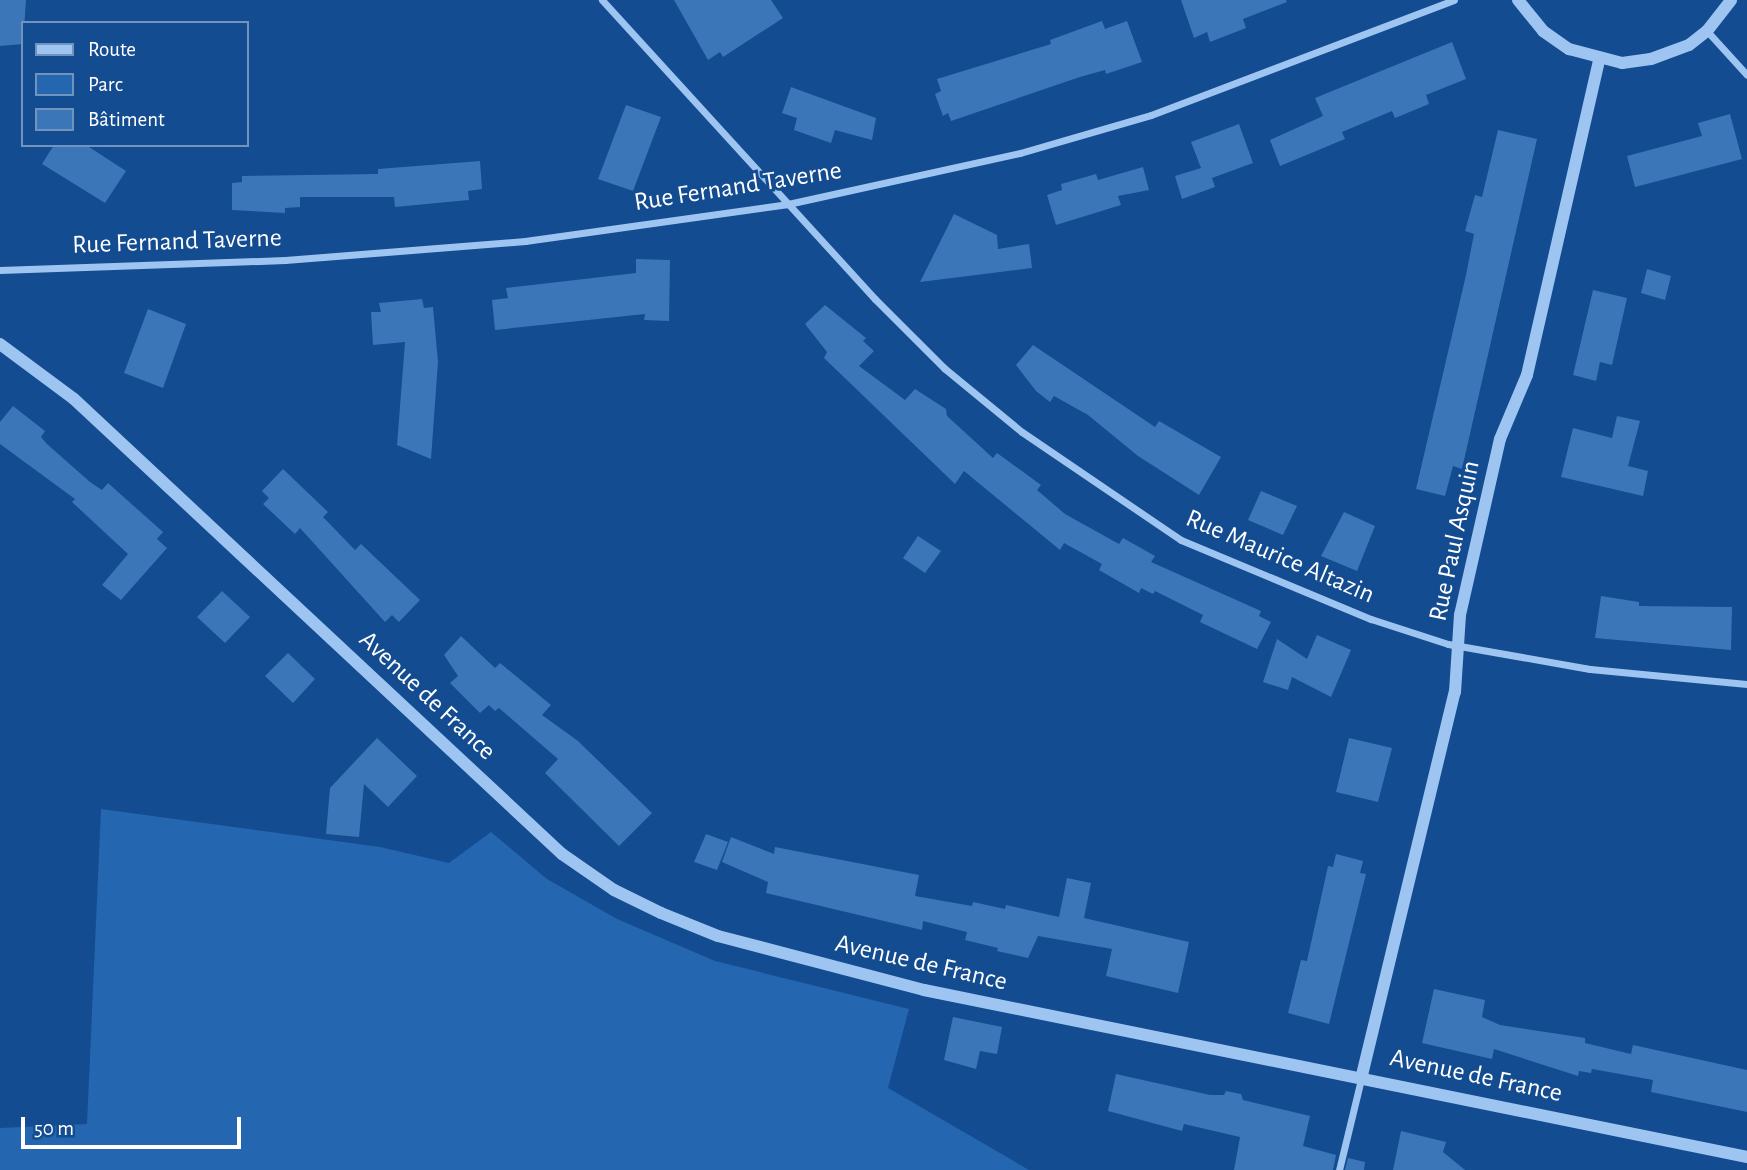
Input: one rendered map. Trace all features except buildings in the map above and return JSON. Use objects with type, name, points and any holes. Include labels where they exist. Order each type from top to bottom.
[{"type":"street","name":"Rue Maurice Altazin","points":[[602,0],[788,204],[944,368],[1022,432],[1181,540],[1371,619],[1458,647],[1590,669],[1747,684]]},
{"type":"street","name":"Rue Fernand Taverne","points":[[0,270],[285,260],[525,242],[788,204],[1020,153],[1151,115],[1454,0]]},
{"type":"street","points":[[1518,0],[1543,31],[1569,49],[1599,60],[1651,60],[1689,45],[1707,31],[1731,0]]},
{"type":"street","points":[[1707,31],[1747,75]]},
{"type":"street","name":"Rue Paul Asquin","points":[[1362,1075],[1455,692],[1460,615],[1500,439],[1527,375],[1599,60]]},
{"type":"street","name":"Avenue de France","points":[[0,344],[74,399],[222,533],[562,854],[614,890],[661,913],[718,936],[924,990],[1362,1075],[1747,1157]]},
{"type":"street","points":[[1339,1170],[1362,1075]]},
{"type":"green space","points":[[101,809],[380,847],[449,863],[491,832],[547,879],[617,919],[715,961],[909,1009],[888,1088],[1029,1170],[0,1170],[0,1128],[87,1124]]}]
